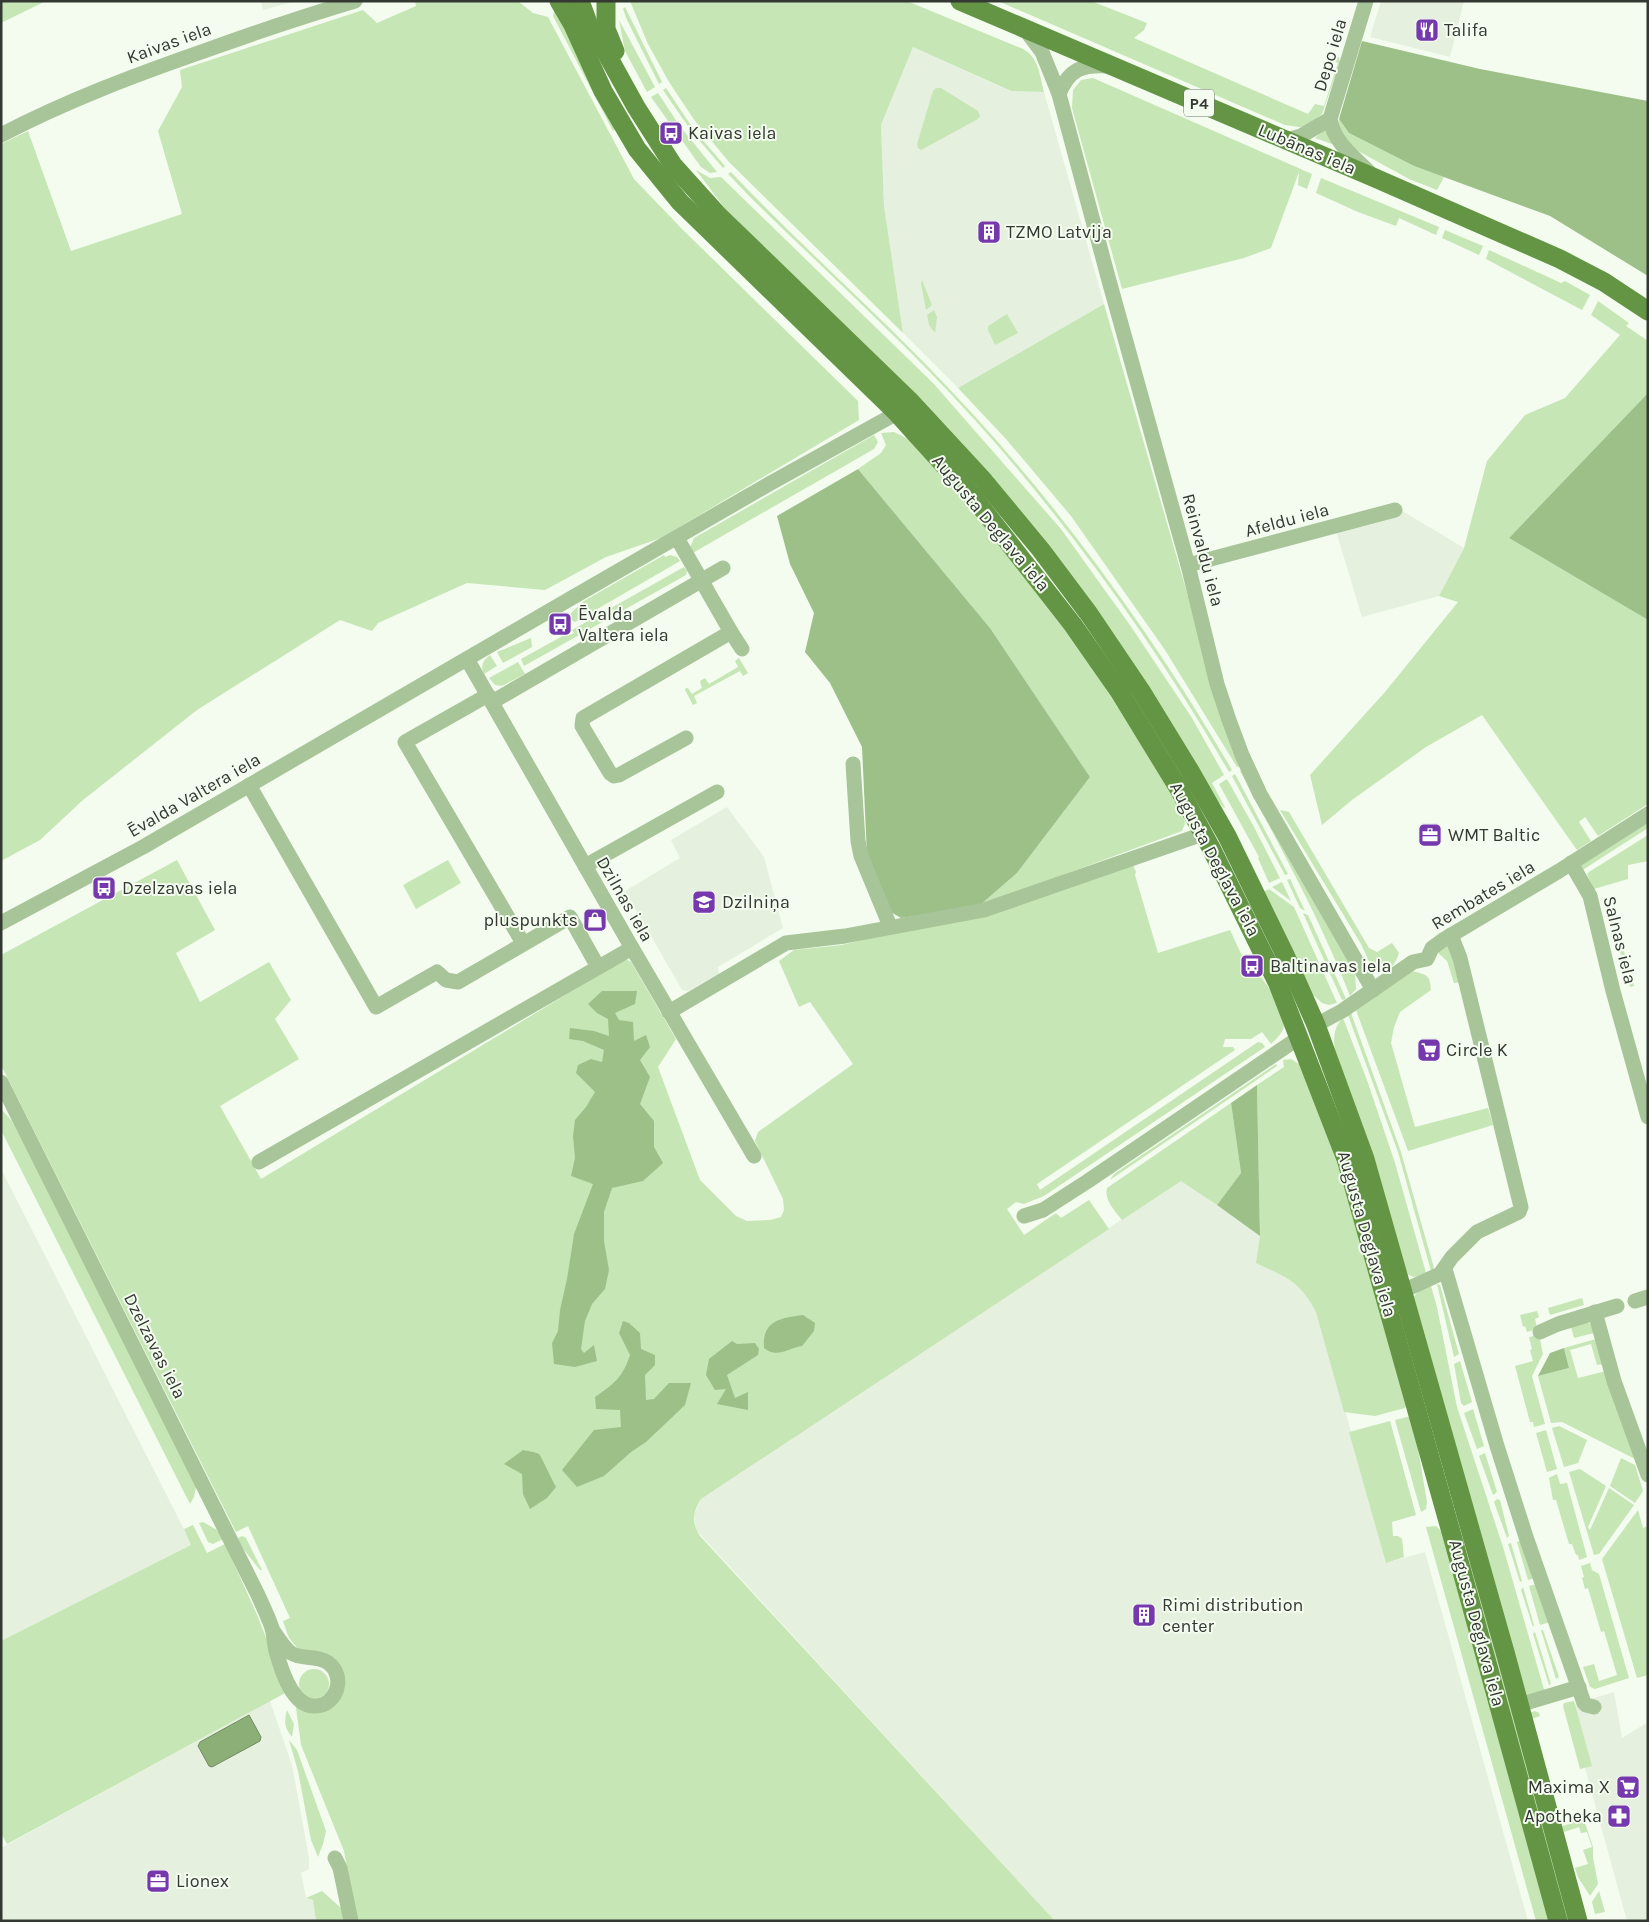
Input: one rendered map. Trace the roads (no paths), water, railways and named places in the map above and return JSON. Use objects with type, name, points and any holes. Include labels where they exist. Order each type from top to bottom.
[{"type":"main road","name":"Augusta Deglava iela","points":[[559,1],[573,25],[603,91],[637,149],[680,202],[897,414],[974,498],[1073,625],[1154,746],[1203,834],[1256,936],[1300,1036],[1346,1159],[1361,1180],[1403,1291],[1578,1921]]},
{"type":"main road","name":"Augusta Deglava iela","points":[[580,1],[591,31],[599,40]]},
{"type":"main road","name":"Augusta Deglava iela","points":[[589,1],[599,40],[609,60],[673,165],[720,216],[909,400],[983,480],[1041,550],[1089,614],[1162,725],[1227,836],[1286,957],[1316,1025],[1361,1180],[1456,1548],[1558,1921]]},
{"type":"main road","points":[[606,1],[606,29],[617,55],[620,77]]},
{"type":"main road","name":"Lubānas iela","points":[[960,1],[1560,259],[1604,282],[1648,311]]},
{"type":"street","name":"Kaivas iela","points":[[1,135],[38,115],[133,76],[262,30],[355,1]]},
{"type":"street","name":"Depo iela","points":[[1366,1],[1330,119],[1334,134],[1341,145],[1375,178]]},
{"type":"street","name":"Reinvaldu iela","points":[[1024,28],[1042,52],[1059,94],[1188,565],[1218,684],[1246,765],[1260,794],[1373,990]]},
{"type":"street","points":[[1059,94],[1064,82],[1072,73],[1090,65],[1113,67]]},
{"type":"street","name":"Depo iela","points":[[1286,140],[1302,136],[1330,119]]},
{"type":"street","name":"Ēvalda Valtera iela","points":[[1,923],[134,852],[778,480],[897,414]]},
{"type":"street","name":"Afeldu iela","points":[[1188,565],[1395,510]]},
{"type":"street","points":[[677,538],[742,649]]},
{"type":"street","points":[[523,943],[405,742],[490,699],[723,568]]},
{"type":"street","points":[[686,738],[614,776],[610,773],[581,722],[583,718],[732,632]]},
{"type":"street","name":"Dzilnas iela","points":[[467,659],[632,948],[754,1156]]},
{"type":"street","points":[[853,764],[858,842],[861,856],[890,926]]},
{"type":"street","points":[[250,785],[376,1007],[437,972],[446,980],[458,982],[570,916],[598,967]]},
{"type":"street","points":[[585,866],[717,792]]},
{"type":"street","name":"Rembates iela","points":[[1316,1025],[1342,1011],[1413,962],[1427,959],[1432,948],[1648,814]]},
{"type":"street","points":[[669,1012],[786,944],[846,936],[890,926],[934,921],[984,910],[1203,834]]},
{"type":"street","name":"Salnas iela","points":[[1571,863],[1590,896],[1613,991],[1648,1117]]},
{"type":"street","points":[[1403,1291],[1440,1274],[1452,1257],[1477,1232],[1518,1212],[1521,1207],[1462,967],[1451,936]]},
{"type":"street","points":[[260,1162],[632,948]]},
{"type":"street","points":[[1024,1216],[1044,1210],[1300,1036]]},
{"type":"street","name":"Dzelzavas iela","points":[[1,1082],[257,1593],[272,1629],[276,1651],[291,1691],[303,1704],[319,1706],[327,1703],[333,1698],[337,1690],[337,1674],[332,1667],[326,1662],[297,1656],[288,1651],[272,1629]]},
{"type":"street","points":[[1445,1269],[1502,1464],[1526,1537],[1586,1706],[1594,1707]]},
{"type":"street","points":[[1540,1332],[1558,1324],[1617,1306]]},
{"type":"street","points":[[1595,1312],[1614,1381],[1648,1475]]},
{"type":"street","points":[[1519,1705],[1579,1688]]},
{"type":"street","points":[[335,1858],[352,1921]]},
{"type":"place","name":"Talifa","points":[[1427,30]]},
{"type":"place","name":"Kaivas iela","points":[[671,133]]},
{"type":"place","name":"TZMO Latvija","points":[[989,232]]},
{"type":"place","name":"Ēvalda Valtera iela","points":[[560,624]]},
{"type":"place","name":"WMT Baltic","points":[[1430,835]]},
{"type":"place","name":"Dzelzavas iela","points":[[104,888]]},
{"type":"place","name":"Dzilniņa","points":[[704,902]]},
{"type":"place","name":"pluspunkts","points":[[595,920]]},
{"type":"place","name":"Baltinavas iela","points":[[1252,966]]},
{"type":"place","name":"Circle K","points":[[1429,1050]]},
{"type":"place","name":"Rimi distribution center","points":[[1144,1615]]},
{"type":"place","name":"Maxima X","points":[[1628,1787]]},
{"type":"place","name":"Apotheka","points":[[1619,1816]]},
{"type":"place","name":"Lionex","points":[[158,1881]]}]
